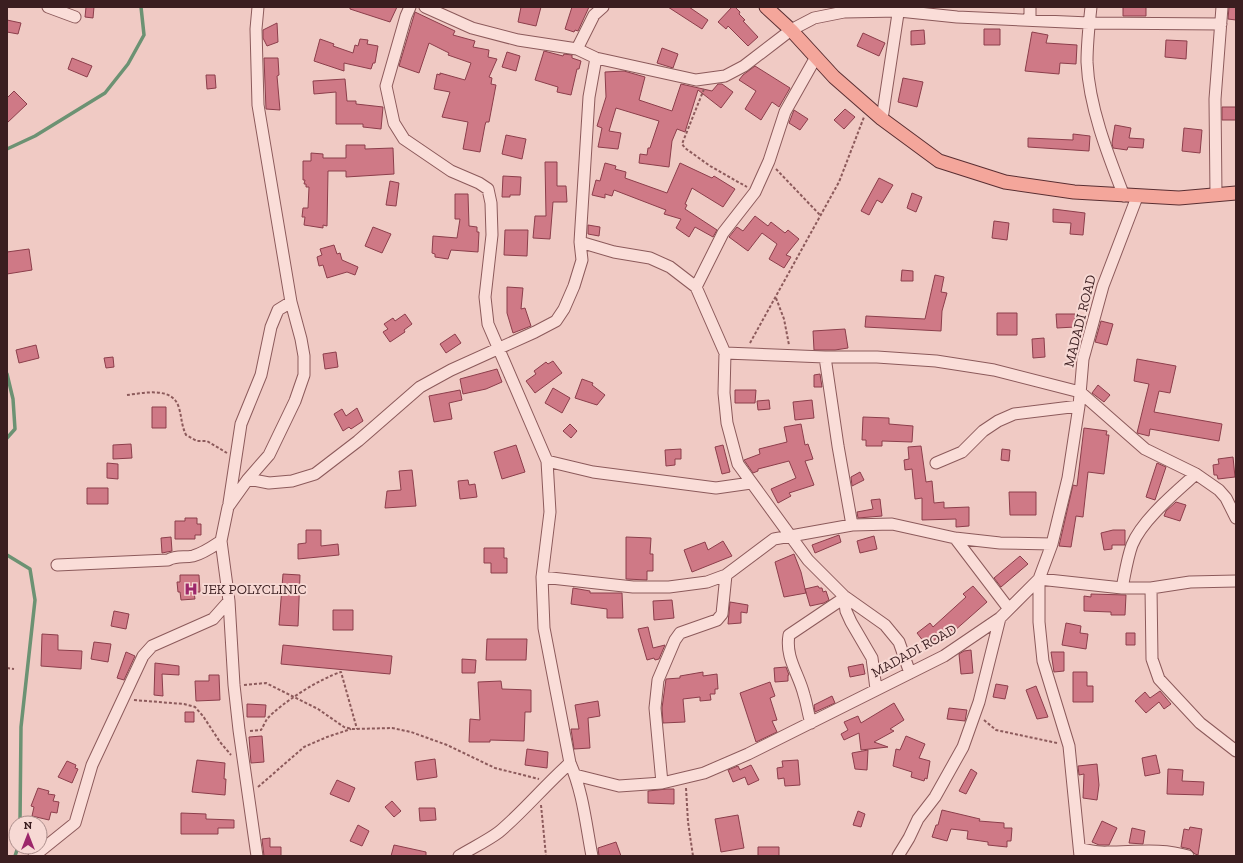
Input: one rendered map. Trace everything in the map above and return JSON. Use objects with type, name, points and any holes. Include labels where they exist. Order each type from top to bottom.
[{"type":"main road","points":[[766,7],[791,30],[834,77],[882,119],[939,161],[1005,182],[1074,192],[1137,197],[1180,198],[1236,193]]},
{"type":"street","points":[[48,7],[75,17]]},
{"type":"street","points":[[228,507],[248,479],[269,455],[295,401],[304,376],[302,339],[291,302],[258,105],[256,28],[258,7]]},
{"type":"street","points":[[410,7],[406,16],[386,86],[394,123],[404,139],[450,171],[479,183],[488,190],[492,203],[492,235],[485,297],[488,324],[497,348],[547,461],[550,512],[542,577],[544,628],[570,763],[575,775],[583,806],[592,856]]},
{"type":"street","points":[[425,7],[472,28],[518,40],[577,49],[596,58],[696,80],[725,76],[744,66],[791,30],[814,18],[844,12],[899,9],[957,17],[1030,19],[1089,23],[1221,24]]},
{"type":"street","points":[[577,49],[594,15],[603,7]]},
{"type":"street","points":[[1030,7],[1030,19]]},
{"type":"street","points":[[1091,7],[1087,62],[1090,88],[1106,149],[1124,196]]},
{"type":"street","points":[[1216,195],[1215,99],[1222,7]]},
{"type":"street","points":[[882,119],[899,9]]},
{"type":"street","points":[[248,479],[269,483],[292,480],[315,474],[358,441],[420,387],[451,370],[556,321],[564,309],[574,286],[582,260],[580,242],[589,97],[596,58]]},
{"type":"street","points":[[696,287],[723,233],[755,192],[769,161],[785,112],[816,58]]},
{"type":"street","name":"MADADI ROAD","points":[[575,775],[619,786],[662,783],[704,773],[748,754],[944,656],[1000,618],[1009,609],[1038,579],[1052,544],[1068,478],[1079,406],[1084,359],[1103,286],[1137,197]]},
{"type":"street","points":[[580,242],[614,252],[650,258],[670,267],[696,287],[725,353],[724,393],[727,423],[738,464],[808,560],[844,597],[885,625],[899,642],[910,673]]},
{"type":"street","points":[[257,856],[239,730],[234,685],[229,601],[221,541],[237,459],[241,424],[261,375],[271,327],[278,310],[291,302]]},
{"type":"street","points":[[725,353],[825,357],[877,357],[936,361],[994,370],[1080,392],[1146,448],[1196,474],[1219,490],[1226,498],[1236,518]]},
{"type":"street","points":[[825,357],[838,446],[852,525]]},
{"type":"street","points":[[936,463],[962,452],[983,431],[998,421],[1014,414],[1079,406]]},
{"type":"street","points":[[547,461],[593,472],[716,488],[751,483]]},
{"type":"street","points":[[1122,588],[1133,545],[1140,532],[1166,501],[1196,474]]},
{"type":"street","points":[[774,539],[780,521]]},
{"type":"street","points":[[542,577],[633,587],[669,587],[707,582],[726,576],[774,539],[852,525],[892,524],[955,538],[1000,543],[1052,544]]},
{"type":"street","points":[[955,538],[1009,609]]},
{"type":"street","points":[[57,565],[168,560],[175,557],[191,556],[204,552],[221,541]]},
{"type":"street","points":[[662,783],[655,708],[658,680],[675,640],[680,633],[717,620],[722,614],[726,576]]},
{"type":"street","points":[[1188,856],[1178,853],[1138,850],[1080,852],[1069,746],[1043,661],[1039,622],[1038,579],[1122,588],[1151,588],[1190,582],[1236,581]]},
{"type":"street","points":[[1151,588],[1152,659],[1159,679],[1200,723],[1236,751]]},
{"type":"street","points":[[844,597],[846,611],[851,622],[872,658],[876,689]]},
{"type":"street","points":[[811,723],[804,695],[787,645],[789,635],[844,597]]},
{"type":"street","points":[[34,856],[75,823],[92,765],[143,656],[152,646],[212,619],[229,601]]},
{"type":"street","points":[[898,856],[918,819],[935,797],[963,747],[976,710],[1000,618]]},
{"type":"street","points":[[459,856],[498,833],[540,794],[570,763]]},
{"type":"path","points":[[708,78],[682,144],[685,148],[710,166],[755,192]]},
{"type":"path","points":[[744,354],[839,182],[868,106]]},
{"type":"path","points":[[769,161],[821,216]]},
{"type":"path","points":[[776,298],[784,319],[791,356]]},
{"type":"path","points":[[127,395],[151,392],[163,393],[172,397],[179,408],[181,423],[186,435],[196,441],[207,441],[237,459]]},
{"type":"path","points":[[7,668],[14,669]]},
{"type":"path","points":[[239,730],[256,732],[261,730],[267,719],[295,697],[327,676],[341,672],[357,729]]},
{"type":"path","points":[[234,685],[266,683],[318,709],[344,727],[352,729],[392,728],[411,732],[448,745],[495,768],[550,782]]},
{"type":"path","points":[[123,699],[184,704],[195,707],[203,716],[220,742],[244,769]]},
{"type":"path","points":[[976,710],[989,726],[996,730],[1069,746]]},
{"type":"path","points":[[247,790],[259,787],[304,747],[327,737],[352,729]]},
{"type":"path","points":[[685,778],[688,822],[693,856]]},
{"type":"path","points":[[540,794],[546,856]]},
{"type":"building","points":[[86,7],[94,7],[93,18],[85,17]]},
{"type":"building","points":[[350,7],[397,7],[390,22],[350,9]]},
{"type":"building","points":[[521,7],[541,7],[536,26],[518,22]]},
{"type":"building","points":[[572,7],[589,7],[578,31],[575,30],[574,32],[565,29]]},
{"type":"building","points":[[668,7],[689,7],[708,20],[702,29]]},
{"type":"building","points":[[732,7],[735,7],[740,12],[739,14],[745,20],[743,21],[758,37],[748,46],[728,26],[726,29],[718,22]]},
{"type":"building","points":[[1123,7],[1146,7],[1146,16],[1123,16]]},
{"type":"building","points":[[1229,7],[1236,7],[1236,20],[1228,19]]},
{"type":"building","points":[[415,12],[455,31],[453,35],[475,41],[473,47],[489,50],[488,57],[497,59],[489,77],[492,78],[491,84],[496,85],[489,122],[486,122],[485,125],[480,152],[463,149],[468,122],[442,117],[450,92],[434,89],[437,74],[440,75],[440,73],[465,80],[471,63],[448,55],[449,53],[429,43],[419,73],[399,66]]},
{"type":"building","points":[[7,20],[21,23],[18,34],[7,32]]},
{"type":"building","points":[[277,23],[278,42],[267,46],[263,38],[263,30]]},
{"type":"building","points":[[984,29],[1000,29],[1000,45],[984,45]]},
{"type":"building","points":[[924,30],[925,44],[911,45],[911,31]]},
{"type":"building","points":[[1032,32],[1048,35],[1046,43],[1077,45],[1076,64],[1060,63],[1059,74],[1025,71]]},
{"type":"building","points":[[863,33],[885,43],[879,56],[857,46]]},
{"type":"building","points":[[320,39],[334,44],[333,46],[353,53],[355,45],[358,46],[360,39],[368,40],[367,44],[378,46],[375,63],[373,63],[371,69],[344,63],[344,71],[314,61]]},
{"type":"building","points":[[1166,40],[1187,41],[1186,59],[1165,57]]},
{"type":"building","points":[[662,48],[678,54],[673,68],[657,63]]},
{"type":"building","points":[[544,51],[563,56],[564,54],[572,55],[572,58],[581,61],[579,69],[577,69],[571,95],[557,92],[558,87],[535,80]]},
{"type":"building","points":[[507,52],[520,56],[516,71],[502,67]]},
{"type":"building","points":[[72,58],[92,66],[87,77],[68,69]]},
{"type":"building","points":[[264,58],[278,58],[279,75],[277,76],[280,110],[266,109]]},
{"type":"building","points":[[755,66],[790,88],[779,107],[772,102],[761,120],[745,109],[756,91],[739,80]]},
{"type":"building","points":[[624,71],[645,77],[639,100],[672,111],[681,84],[712,91],[718,84],[722,84],[733,92],[721,108],[698,90],[685,132],[677,129],[672,141],[669,167],[639,163],[640,154],[647,155],[648,148],[650,148],[659,121],[616,108],[609,131],[621,133],[618,149],[598,147],[602,128],[597,126],[606,97],[605,72]]},
{"type":"building","points":[[206,75],[215,75],[216,88],[207,89]]},
{"type":"building","points":[[903,78],[923,82],[917,107],[898,102]]},
{"type":"building","points":[[345,79],[347,101],[356,101],[356,104],[383,107],[381,129],[363,127],[363,124],[336,124],[336,92],[314,94],[313,81]]},
{"type":"building","points":[[14,91],[27,104],[7,123],[7,98]]},
{"type":"building","points":[[1222,107],[1236,107],[1236,120],[1222,120]]},
{"type":"building","points":[[845,109],[855,117],[844,129],[834,120]]},
{"type":"building","points":[[794,110],[808,119],[800,130],[789,123]]},
{"type":"building","points":[[1115,125],[1131,128],[1129,138],[1144,139],[1143,148],[1128,147],[1127,150],[1113,148],[1112,143]]},
{"type":"building","points":[[1184,128],[1202,130],[1200,153],[1182,151]]},
{"type":"building","points":[[1073,134],[1090,136],[1089,151],[1028,147],[1028,138],[1073,140]]},
{"type":"building","points":[[506,135],[526,139],[522,159],[502,154]]},
{"type":"building","points":[[346,145],[365,145],[365,149],[393,148],[394,174],[346,177],[346,171],[328,171],[327,226],[323,225],[323,228],[304,225],[305,217],[302,217],[303,208],[308,208],[309,187],[306,187],[306,184],[304,184],[305,180],[303,180],[303,161],[311,161],[311,153],[323,154],[323,158],[346,158]]},
{"type":"building","points":[[545,162],[557,162],[557,186],[566,186],[567,202],[553,202],[550,239],[533,238],[535,216],[546,216]]},
{"type":"building","points":[[605,163],[616,166],[615,169],[626,172],[625,178],[667,193],[680,163],[712,178],[714,176],[735,189],[723,207],[692,188],[685,204],[687,205],[685,209],[717,230],[713,237],[695,227],[689,237],[676,228],[681,219],[664,214],[666,210],[614,190],[612,196],[605,194],[605,198],[592,195],[596,180],[600,181]]},
{"type":"building","points":[[503,176],[521,177],[520,195],[502,197]]},
{"type":"building","points":[[879,178],[893,185],[882,203],[877,200],[869,215],[861,211]]},
{"type":"building","points":[[390,181],[399,183],[396,206],[386,205]]},
{"type":"building","points":[[912,193],[922,197],[916,212],[907,208]]},
{"type":"building","points":[[455,194],[468,194],[469,226],[477,227],[477,232],[479,232],[478,252],[451,250],[448,259],[435,257],[435,254],[432,253],[433,236],[457,238],[460,219],[455,219]]},
{"type":"building","points":[[1053,209],[1085,213],[1083,235],[1070,234],[1071,223],[1053,222]]},
{"type":"building","points":[[755,216],[768,226],[771,222],[785,233],[788,230],[799,239],[786,255],[791,257],[784,268],[769,259],[777,244],[762,233],[748,251],[729,237],[737,227],[743,231]]},
{"type":"building","points":[[994,221],[1009,223],[1007,240],[992,238]]},
{"type":"building","points":[[588,225],[600,227],[599,236],[588,234]]},
{"type":"building","points":[[373,227],[391,234],[382,253],[365,246]]},
{"type":"building","points":[[505,230],[528,230],[527,256],[504,255]]},
{"type":"building","points":[[334,245],[337,254],[340,253],[342,260],[358,267],[355,275],[347,272],[327,278],[323,265],[319,266],[317,257],[322,255],[320,249]]},
{"type":"building","points":[[29,249],[32,270],[7,274],[7,252]]},
{"type":"building","points":[[902,270],[913,271],[913,281],[901,281]]},
{"type":"building","points":[[935,275],[944,277],[941,292],[947,293],[942,311],[941,331],[865,327],[866,316],[925,319]]},
{"type":"building","points":[[507,287],[523,288],[521,309],[525,308],[531,326],[513,333],[507,313]]},
{"type":"building","points":[[997,313],[1017,313],[1017,335],[997,335]]},
{"type":"building","points":[[405,314],[412,324],[404,330],[405,332],[390,342],[383,332],[388,329],[384,324],[393,318],[395,321]]},
{"type":"building","points":[[1056,314],[1075,314],[1075,327],[1057,328]]},
{"type":"building","points":[[1101,321],[1113,324],[1107,345],[1095,342]]},
{"type":"building","points":[[845,329],[848,348],[835,350],[814,350],[813,331]]},
{"type":"building","points":[[455,334],[461,343],[446,353],[440,344]]},
{"type":"building","points":[[1044,338],[1045,357],[1033,358],[1032,339]]},
{"type":"building","points":[[36,345],[39,358],[19,363],[16,350]]},
{"type":"building","points":[[336,352],[338,367],[325,369],[323,354]]},
{"type":"building","points":[[113,357],[114,367],[106,368],[104,358]]},
{"type":"building","points":[[1137,359],[1176,366],[1170,393],[1159,391],[1154,412],[1222,424],[1219,441],[1150,429],[1149,436],[1137,433],[1149,384],[1134,381]]},
{"type":"building","points":[[553,361],[562,373],[535,393],[526,381],[536,374],[534,371],[546,362],[548,364]]},
{"type":"building","points":[[497,369],[502,382],[486,389],[463,394],[460,379]]},
{"type":"building","points":[[820,374],[822,387],[814,387],[814,375]]},
{"type":"building","points":[[582,379],[593,383],[592,385],[605,395],[597,405],[575,398]]},
{"type":"building","points":[[1098,385],[1110,395],[1104,402],[1092,393]]},
{"type":"building","points":[[553,388],[570,398],[562,413],[545,403]]},
{"type":"building","points":[[460,390],[462,400],[449,403],[452,419],[434,422],[429,396]]},
{"type":"building","points":[[735,390],[756,390],[755,403],[735,403]]},
{"type":"building","points":[[769,400],[770,409],[758,410],[757,401]]},
{"type":"building","points":[[812,400],[814,418],[795,420],[793,402]]},
{"type":"building","points":[[152,407],[166,407],[166,428],[152,428]]},
{"type":"building","points":[[357,408],[363,421],[351,429],[349,427],[343,431],[334,414],[342,409],[346,416]]},
{"type":"building","points":[[863,417],[889,418],[889,424],[913,426],[912,442],[882,441],[882,446],[866,446],[866,440],[862,440]]},
{"type":"building","points":[[570,424],[577,431],[571,438],[563,431]]},
{"type":"building","points":[[801,424],[805,445],[808,444],[813,459],[805,461],[814,485],[789,493],[791,496],[778,503],[771,489],[796,478],[789,461],[758,469],[758,471],[753,473],[744,460],[760,454],[759,449],[787,442],[784,427]]},
{"type":"building","points":[[1084,428],[1107,431],[1106,435],[1109,435],[1104,474],[1088,472],[1083,517],[1076,516],[1071,547],[1059,546],[1073,485],[1077,486]]},
{"type":"building","points":[[131,444],[132,458],[113,459],[113,445]]},
{"type":"building","points":[[516,445],[525,472],[502,479],[494,452]]},
{"type":"building","points":[[723,445],[730,472],[722,474],[715,447]]},
{"type":"building","points":[[921,446],[926,482],[932,481],[934,503],[944,502],[944,508],[969,507],[969,526],[956,527],[956,519],[922,520],[922,498],[915,499],[912,469],[905,470],[904,460],[909,459],[908,447]]},
{"type":"building","points":[[681,449],[681,459],[675,459],[675,465],[666,466],[665,450]]},
{"type":"building","points":[[1002,449],[1010,450],[1009,461],[1001,460]]},
{"type":"building","points":[[1233,457],[1235,477],[1218,479],[1217,475],[1214,475],[1213,465],[1219,464],[1218,459]]},
{"type":"building","points":[[107,463],[118,464],[118,479],[107,478]]},
{"type":"building","points":[[1157,463],[1166,467],[1155,500],[1146,497]]},
{"type":"building","points":[[412,470],[416,506],[385,508],[387,491],[401,490],[399,471]]},
{"type":"building","points":[[860,472],[864,480],[852,486],[851,477]]},
{"type":"building","points":[[468,480],[469,485],[475,484],[477,497],[460,499],[458,481]]},
{"type":"building","points":[[87,488],[108,488],[108,504],[87,504]]},
{"type":"building","points":[[1009,492],[1036,492],[1036,515],[1010,515]]},
{"type":"building","points":[[880,499],[882,516],[858,518],[857,512],[873,509],[871,500]]},
{"type":"building","points":[[1176,502],[1186,505],[1180,521],[1164,516],[1166,511]]},
{"type":"building","points":[[185,518],[197,518],[197,524],[201,524],[201,535],[195,535],[195,539],[175,539],[175,521],[185,521]]},
{"type":"building","points":[[306,530],[321,530],[321,546],[338,544],[339,555],[298,559],[298,544],[306,543]]},
{"type":"building","points":[[1113,530],[1125,530],[1125,545],[1112,545],[1112,549],[1104,550],[1101,533]]},
{"type":"building","points":[[839,535],[841,542],[815,553],[812,545]]},
{"type":"building","points":[[874,536],[877,549],[860,553],[857,541]]},
{"type":"building","points":[[171,537],[172,551],[162,553],[161,538]]},
{"type":"building","points":[[626,537],[651,538],[650,554],[653,554],[653,571],[647,571],[647,580],[626,579]]},
{"type":"building","points":[[723,541],[732,556],[692,572],[684,550],[705,542],[708,550]]},
{"type":"building","points":[[484,548],[504,548],[504,558],[507,558],[507,573],[491,573],[491,563],[484,563]]},
{"type":"building","points":[[794,554],[801,572],[806,593],[784,597],[775,562]]},
{"type":"building","points":[[1020,556],[1028,564],[1001,587],[994,578]]},
{"type":"building","points":[[283,574],[300,575],[298,626],[279,625]]},
{"type":"building","points":[[180,575],[199,575],[200,592],[194,592],[195,599],[181,600],[177,582],[180,582]]},
{"type":"building","points":[[818,586],[819,588],[822,588],[823,592],[826,591],[829,600],[824,603],[810,606],[805,589]]},
{"type":"building","points":[[973,586],[987,602],[953,632],[949,628],[927,646],[917,633],[930,623],[933,627],[966,597],[963,594]]},
{"type":"building","points":[[573,588],[590,591],[590,593],[622,593],[623,618],[607,618],[607,609],[571,604]]},
{"type":"building","points":[[1091,594],[1126,595],[1125,615],[1111,615],[1111,612],[1084,611],[1084,596],[1091,597]]},
{"type":"building","points":[[672,600],[674,618],[654,620],[653,601]]},
{"type":"building","points":[[730,602],[748,605],[747,613],[741,612],[741,623],[728,624]]},
{"type":"building","points":[[333,610],[353,610],[353,630],[333,630]]},
{"type":"building","points":[[114,611],[129,614],[126,629],[111,626]]},
{"type":"building","points":[[1066,623],[1081,626],[1080,633],[1088,634],[1086,649],[1062,645]]},
{"type":"building","points":[[648,627],[653,648],[665,645],[659,659],[655,660],[654,658],[647,660],[638,629]]},
{"type":"building","points":[[1126,633],[1135,633],[1135,645],[1126,645]]},
{"type":"building","points":[[42,634],[58,635],[58,650],[82,651],[81,669],[41,666]]},
{"type":"building","points":[[487,639],[527,639],[526,660],[486,660]]},
{"type":"building","points":[[94,642],[111,644],[108,662],[91,659]]},
{"type":"building","points":[[283,645],[392,656],[390,674],[281,664]]},
{"type":"building","points":[[971,650],[973,673],[961,674],[959,654],[964,651]]},
{"type":"building","points":[[126,652],[135,656],[124,680],[117,678]]},
{"type":"building","points":[[1051,652],[1064,652],[1064,671],[1054,672]]},
{"type":"building","points":[[462,659],[476,660],[475,673],[462,673]]},
{"type":"building","points":[[155,663],[179,666],[179,675],[162,674],[163,696],[154,695]]},
{"type":"building","points":[[863,664],[865,674],[850,677],[848,667]]},
{"type":"building","points":[[786,667],[789,675],[788,681],[775,682],[774,668]]},
{"type":"building","points":[[703,672],[703,676],[717,674],[718,689],[715,689],[715,694],[710,694],[711,700],[700,701],[700,697],[683,699],[685,722],[663,723],[662,708],[666,679],[680,678],[680,676]]},
{"type":"building","points":[[1073,672],[1087,672],[1087,686],[1093,686],[1093,702],[1073,702]]},
{"type":"building","points":[[209,675],[219,675],[220,700],[196,701],[195,681],[209,681]]},
{"type":"building","points":[[501,681],[502,689],[531,690],[531,712],[525,712],[524,741],[490,740],[490,742],[469,742],[470,719],[480,720],[478,682]]},
{"type":"building","points":[[770,682],[775,696],[770,698],[777,720],[772,721],[777,732],[756,742],[740,693]]},
{"type":"building","points":[[996,684],[1008,686],[1005,699],[993,697]]},
{"type":"building","points":[[1036,686],[1048,717],[1037,719],[1026,690]]},
{"type":"building","points":[[1160,691],[1171,704],[1164,709],[1159,702],[1146,713],[1135,701],[1145,692],[1150,698]]},
{"type":"building","points":[[832,696],[835,703],[815,712],[814,705]]},
{"type":"building","points":[[598,701],[600,716],[588,718],[590,748],[574,749],[571,729],[579,729],[575,705]]},
{"type":"building","points":[[894,703],[904,720],[890,729],[894,731],[874,742],[888,747],[861,750],[859,733],[844,740],[841,734],[848,730],[844,722],[858,716],[861,723]]},
{"type":"building","points":[[247,704],[266,705],[265,717],[247,717]]},
{"type":"building","points":[[949,708],[967,710],[965,721],[947,719]]},
{"type":"building","points":[[185,712],[194,712],[194,722],[185,722]]},
{"type":"building","points":[[262,736],[264,762],[251,763],[249,737]]},
{"type":"building","points":[[906,736],[925,744],[919,758],[930,761],[927,779],[925,778],[924,781],[911,777],[912,772],[893,766],[896,749],[900,750]]},
{"type":"building","points":[[527,749],[548,752],[547,768],[525,765]]},
{"type":"building","points":[[868,750],[867,770],[855,769],[852,753]]},
{"type":"building","points":[[1156,755],[1160,773],[1145,776],[1142,758]]},
{"type":"building","points":[[435,759],[437,777],[417,780],[415,762]]},
{"type":"building","points":[[197,760],[225,763],[225,795],[192,792]]},
{"type":"building","points":[[798,760],[800,785],[785,786],[784,778],[778,779],[777,768],[783,767],[782,761]]},
{"type":"building","points":[[67,761],[76,765],[75,768],[78,769],[72,783],[58,777]]},
{"type":"building","points":[[1097,764],[1099,785],[1097,800],[1083,798],[1084,774],[1079,775],[1078,766]]},
{"type":"building","points":[[751,765],[759,780],[748,785],[745,777],[733,782],[728,770],[738,766],[740,770]]},
{"type":"building","points":[[971,769],[977,773],[966,794],[959,791]]},
{"type":"building","points":[[1168,769],[1183,770],[1182,781],[1204,782],[1203,795],[1167,794]]},
{"type":"building","points":[[337,780],[355,788],[349,802],[330,794]]},
{"type":"building","points":[[38,788],[49,791],[48,794],[55,795],[53,801],[59,802],[57,813],[51,812],[49,820],[48,815],[32,815],[34,807],[31,806]]},
{"type":"building","points":[[674,789],[674,804],[648,803],[648,791]]},
{"type":"building","points":[[392,801],[401,811],[394,817],[385,807]]},
{"type":"building","points":[[419,808],[435,808],[436,820],[420,821]]},
{"type":"building","points":[[942,810],[980,819],[979,821],[1004,823],[1004,828],[1012,828],[1011,841],[1007,841],[1007,847],[988,845],[988,842],[967,839],[968,831],[951,829],[947,841],[932,837],[936,825],[938,825]]},
{"type":"building","points":[[858,811],[865,814],[861,827],[853,825]]},
{"type":"building","points":[[181,813],[206,814],[206,819],[234,820],[234,828],[218,828],[218,834],[181,834]]},
{"type":"building","points":[[738,815],[744,848],[721,852],[715,819]]},
{"type":"building","points":[[1102,821],[1117,828],[1109,845],[1099,845],[1092,842]]},
{"type":"building","points":[[358,825],[369,831],[362,846],[350,841]]},
{"type":"building","points":[[1190,827],[1202,829],[1198,855],[1190,849],[1181,847],[1184,829],[1189,830]]},
{"type":"building","points":[[1132,828],[1145,831],[1143,844],[1129,843]]},
{"type":"building","points":[[270,838],[270,847],[281,847],[281,856],[264,856],[262,839]]},
{"type":"building","points":[[616,842],[621,856],[599,856],[598,848]]},
{"type":"building","points":[[394,845],[426,852],[426,856],[391,856]]},
{"type":"building","points":[[758,847],[779,847],[779,856],[758,856]]},
{"type":"waterway","points":[[7,149],[35,136],[105,93],[128,64],[144,35],[141,7]]},
{"type":"waterway","points":[[7,374],[13,399],[15,429],[7,438]]},
{"type":"waterway","points":[[7,555],[30,569],[35,600],[21,727],[20,815]]},
{"type":"place","name":"JEK POLYCLINIC","points":[[191,589]]}]
